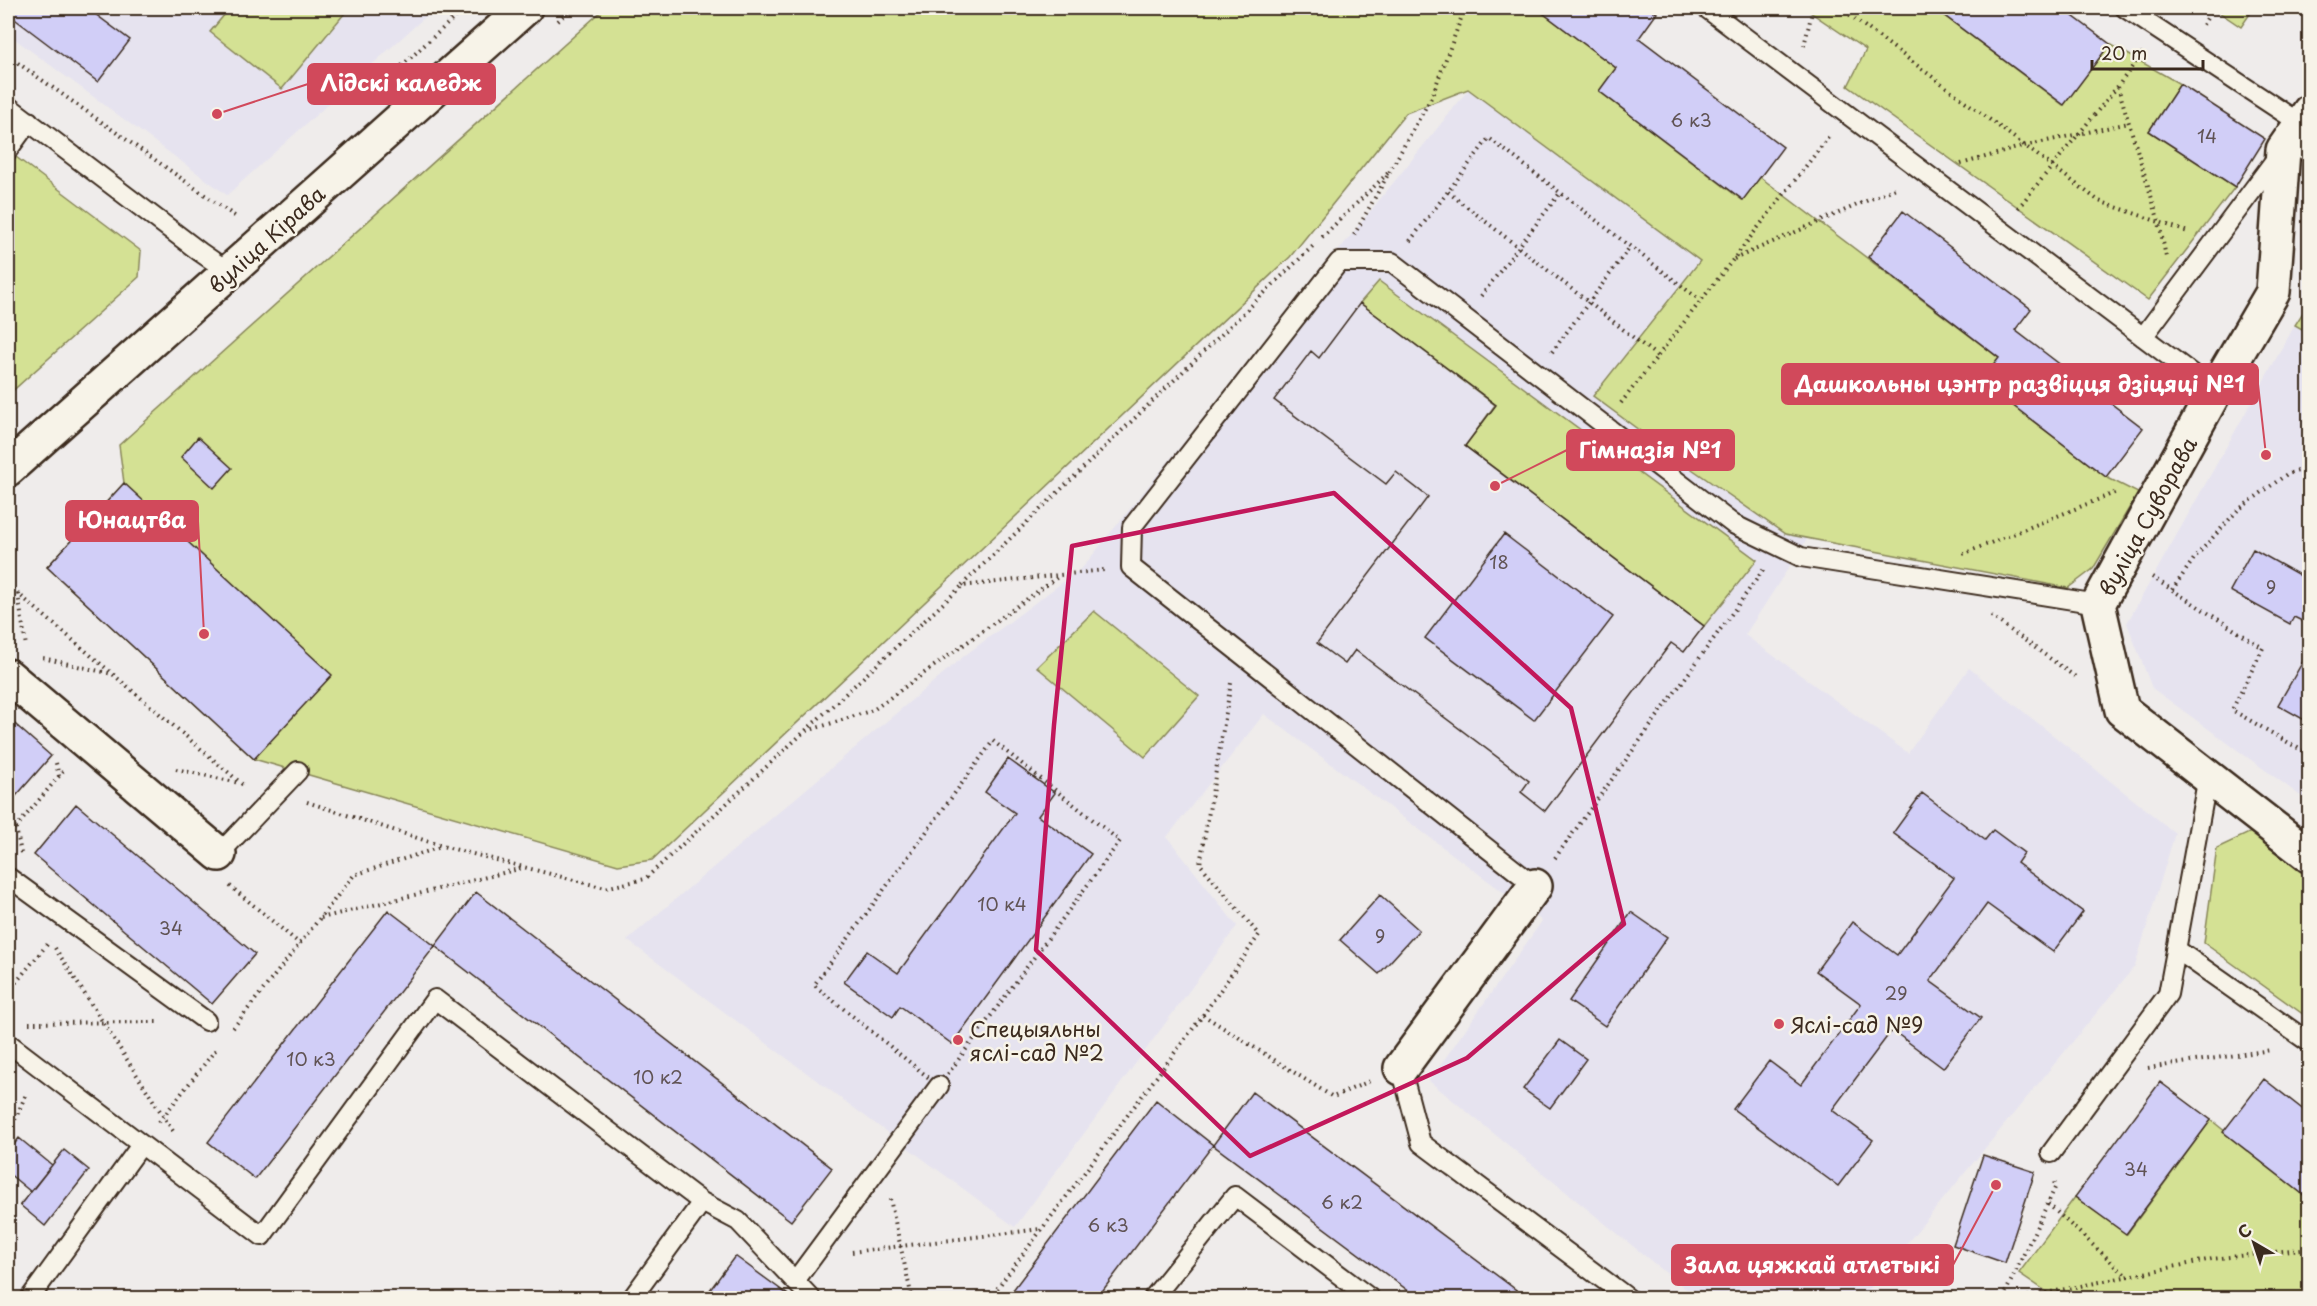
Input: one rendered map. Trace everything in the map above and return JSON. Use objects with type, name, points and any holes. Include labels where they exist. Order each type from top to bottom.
[{"type":"street","name":"вуліца Кірава","points":[[8,469],[525,8]]},
{"type":"street","name":"вуліца Суворава","points":[[2122,710],[2098,604],[2215,391],[2274,292],[2298,136]]},
{"type":"street","points":[[8,676],[219,854]]},
{"type":"street","points":[[2122,710],[2310,856]]},
{"type":"street","points":[[1401,1068],[1534,886]]},
{"type":"lane","points":[[1706,8],[2215,391]]},
{"type":"lane","points":[[2125,8],[2159,30],[2298,136],[2143,337]]},
{"type":"lane","points":[[8,106],[229,272]]},
{"type":"lane","points":[[8,150],[28,121]]},
{"type":"lane","points":[[1534,886],[1131,567],[1132,527],[1339,262],[1392,262],[1733,524],[1801,557],[2098,604]]},
{"type":"lane","points":[[219,854],[298,771]]},
{"type":"lane","points":[[2051,1153],[2168,994],[2208,776]]},
{"type":"lane","points":[[8,877],[206,1021]]},
{"type":"lane","points":[[2176,949],[2310,1043]]},
{"type":"lane","points":[[8,1043],[262,1236],[435,999],[702,1202],[738,1221],[812,1299]]},
{"type":"lane","points":[[1401,1068],[1421,1143],[1628,1299]]},
{"type":"lane","points":[[795,1281],[939,1086]]},
{"type":"lane","points":[[30,1299],[141,1144]]},
{"type":"lane","points":[[1154,1299],[1235,1196],[1370,1299]]},
{"type":"lane","points":[[632,1299],[702,1202]]},
{"type":"path","points":[[1339,262],[1432,96],[1465,8]]},
{"type":"path","points":[[1797,76],[1813,8]]},
{"type":"path","points":[[1840,8],[2099,201],[2215,241]]},
{"type":"path","points":[[2000,229],[2118,86],[2159,30]]},
{"type":"path","points":[[8,56],[237,218]]},
{"type":"path","points":[[2118,86],[2159,222],[2175,296]]},
{"type":"path","points":[[1618,406],[1847,113]]},
{"type":"path","points":[[1733,260],[1927,174],[2024,146],[2129,123]]},
{"type":"path","points":[[1407,245],[1489,138],[1700,300]]},
{"type":"path","points":[[8,585],[242,784],[277,792],[442,846],[605,888],[645,879],[962,586],[1388,173]]},
{"type":"path","points":[[1448,192],[1587,304],[1657,356]]},
{"type":"path","points":[[1479,299],[1560,193]]},
{"type":"path","points":[[1559,361],[1550,354],[1630,247]]},
{"type":"path","points":[[2172,590],[2196,556],[2238,510],[2287,474],[2310,468]]},
{"type":"path","points":[[1911,574],[2171,470]]},
{"type":"path","points":[[1534,886],[1780,547]]},
{"type":"path","points":[[2123,559],[2263,648],[2232,710],[2310,755]]},
{"type":"path","points":[[962,586],[1131,567]]},
{"type":"path","points":[[804,732],[873,710],[1061,574]]},
{"type":"path","points":[[1986,613],[2122,710]]},
{"type":"path","points":[[990,1299],[1203,1015],[1259,935],[1200,864],[1237,650]]},
{"type":"path","points":[[38,656],[113,674]]},
{"type":"path","points":[[993,741],[1120,841],[939,1086],[814,985],[993,741]]},
{"type":"path","points":[[8,837],[70,764]]},
{"type":"path","points":[[141,1144],[354,875],[442,846]]},
{"type":"path","points":[[320,918],[525,868]]},
{"type":"path","points":[[44,931],[176,1135]]},
{"type":"path","points":[[8,992],[50,940]]},
{"type":"path","points":[[1203,1015],[1333,1097],[1401,1068]]},
{"type":"path","points":[[20,1023],[206,1021],[226,1037]]},
{"type":"path","points":[[2109,1074],[2275,1049]]},
{"type":"path","points":[[8,1136],[38,1066]]},
{"type":"path","points":[[2003,1299],[2055,1188],[2051,1153]]},
{"type":"path","points":[[882,1163],[912,1299]]},
{"type":"path","points":[[2048,1204],[2127,1276]]},
{"type":"path","points":[[812,1257],[1042,1229]]},
{"type":"path","points":[[2022,1299],[2212,1259],[2310,1248]]},
{"type":"highlighted area","points":[[1334,493],[1571,708],[1624,924],[1467,1058],[1250,1156],[1036,950],[1054,725],[1072,546]]},
{"type":"shaded area","points":[[8,8],[435,8],[227,195],[8,34]]},
{"type":"shaded area","points":[[1469,89],[1894,405],[1745,635],[1908,753],[1969,668],[2175,833],[2135,966],[1862,1298],[1697,1298],[1429,1081],[1542,921],[1264,714],[1167,837],[1237,926],[1015,1227],[627,940],[964,656],[1083,567]]},
{"type":"shaded area","points":[[2295,325],[2309,333],[2309,802],[2152,688],[2127,623]]},
{"type":"green space","points":[[230,8],[349,8],[282,89],[210,32]]},
{"type":"green space","points":[[605,8],[1536,8],[1616,68],[1599,91],[1742,200],[1760,177],[1999,358],[1981,381],[2106,477],[2138,493],[2093,569],[2068,588],[1785,534],[1593,396],[1700,261],[1468,89],[1406,113],[1290,257],[652,860],[618,865],[254,759],[47,567],[124,483],[119,445]]},
{"type":"green space","points":[[1804,8],[1947,8],[1942,14],[2063,105],[2110,44],[2180,84],[2149,131],[2235,187],[2148,300],[1848,86],[1866,50]]},
{"type":"green space","points":[[2213,8],[2254,8],[2241,27]]},
{"type":"green space","points":[[16,157],[141,251],[139,277],[8,395],[8,168]]},
{"type":"green space","points":[[1379,281],[1757,560],[1704,626],[1465,446],[1495,405],[1360,303]]},
{"type":"green space","points":[[2309,303],[2309,333],[2295,325]]},
{"type":"green space","points":[[1094,611],[1199,696],[1145,757],[1037,667]]},
{"type":"green space","points":[[2251,832],[2309,872],[2309,1015],[2307,1017],[2204,943],[2217,848]]},
{"type":"green space","points":[[2211,1120],[2309,1199],[2309,1298],[2056,1298],[2019,1273],[2075,1197],[2127,1234]]},
{"type":"building","points":[[8,8],[87,8],[130,40],[98,82],[8,14]]},
{"type":"building","points":[[1536,8],[1649,8],[1657,13],[1639,38],[1783,147],[1743,200],[1599,91],[1616,68]]},
{"type":"building","points":[[1947,8],[2062,8],[2110,44],[2064,105],[1942,14]]},
{"type":"building","points":[[2180,84],[2265,139],[2235,187],[2149,131]]},
{"type":"building","points":[[1903,211],[2031,309],[2015,330],[2143,428],[2106,477],[1981,381],[1999,358],[1868,257]]},
{"type":"building","points":[[1360,303],[1496,405],[1465,446],[1704,626],[1684,652],[1671,643],[1545,811],[1521,792],[1529,781],[1355,650],[1345,664],[1317,643],[1428,497],[1396,472],[1386,484],[1274,400],[1311,351],[1319,358]],"holes":[[[1504,534],[1613,617],[1534,720],[1425,638]]]},
{"type":"building","points":[[1360,303],[1496,405],[1465,446],[1704,626],[1684,652],[1671,643],[1545,811],[1521,792],[1529,781],[1355,650],[1345,664],[1317,643],[1428,497],[1396,472],[1386,484],[1274,400],[1311,351],[1319,358]]},
{"type":"building","points":[[198,437],[232,468],[214,488],[181,457]]},
{"type":"building","points":[[124,483],[332,675],[254,759],[47,567]]},
{"type":"building","points":[[2253,549],[2310,581],[2310,625],[2294,617],[2290,624],[2230,591]]},
{"type":"building","points":[[2310,649],[2310,723],[2278,705]]},
{"type":"building","points":[[8,718],[51,756],[9,804],[8,803]]},
{"type":"building","points":[[1008,759],[1055,793],[1038,816],[1091,854],[952,1044],[900,1006],[893,1017],[844,982],[867,951],[898,973],[1015,813],[985,792]]},
{"type":"building","points":[[1922,793],[1985,840],[1993,830],[2024,853],[2017,863],[2083,912],[2053,952],[1987,904],[1930,981],[1981,1018],[1943,1068],[1892,1030],[1832,1110],[1873,1140],[1838,1186],[1733,1109],[1769,1061],[1801,1085],[1861,1004],[1816,971],[1852,922],[1897,955],[1954,878],[1893,833]]},
{"type":"building","points":[[76,804],[255,954],[212,1004],[34,855]]},
{"type":"building","points":[[476,892],[832,1168],[791,1221],[435,946]]},
{"type":"building","points":[[1380,895],[1419,930],[1379,974],[1340,940]]},
{"type":"building","points":[[388,910],[435,946],[255,1179],[208,1142]]},
{"type":"building","points":[[1631,912],[1667,937],[1605,1026],[1569,1001]]},
{"type":"building","points":[[1560,1040],[1586,1059],[1550,1108],[1523,1089]]},
{"type":"building","points":[[2264,1079],[2310,1115],[2310,1200],[2223,1132]]},
{"type":"building","points":[[2160,1082],[2211,1120],[2126,1234],[2075,1197]]},
{"type":"building","points":[[1252,1092],[1527,1298],[1418,1298],[1213,1145]]},
{"type":"building","points":[[1156,1100],[1213,1145],[1097,1298],[1007,1298]]},
{"type":"building","points":[[19,1138],[52,1165],[31,1192],[8,1173],[8,1152]]},
{"type":"building","points":[[64,1150],[89,1170],[45,1226],[20,1205]]},
{"type":"building","points":[[1983,1155],[2035,1172],[2005,1263],[1953,1245]]},
{"type":"building","points":[[735,1256],[791,1297],[704,1298]]},
{"type":"place","name":"Лідскі каледж","points":[[217,114]]},
{"type":"place","name":"Дашкольны цэнтр развіцця дзіцяці №1","points":[[2266,455]]},
{"type":"place","name":"Гімназія №1","points":[[1495,486]]},
{"type":"place","name":"Юнацтва","points":[[204,634]]},
{"type":"place","name":"Яслі-сад №9","points":[[1779,1024]]},
{"type":"place","name":"Спецыяльны яслі-сад №2","points":[[958,1040]]},
{"type":"place","name":"Зала цяжкай атлетыкі","points":[[1996,1185]]}]
